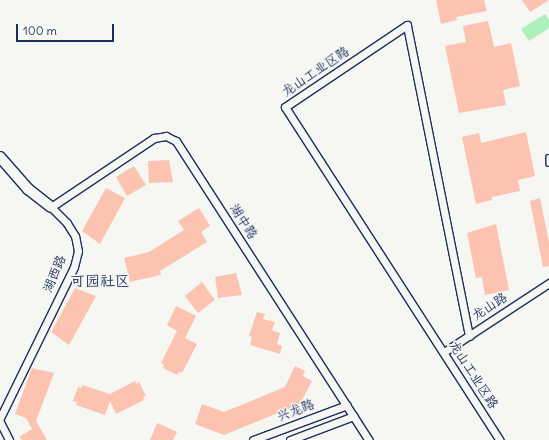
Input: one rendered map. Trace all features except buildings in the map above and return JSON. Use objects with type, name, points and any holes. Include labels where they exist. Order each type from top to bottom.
[{"type":"street","name":"龙山工业区路","points":[[469,336],[407,25],[285,106],[500,440]]},
{"type":"street","name":"湖中路","points":[[51,207],[154,138],[166,136],[176,141],[370,440]]},
{"type":"street","name":"湖西路","points":[[0,157],[28,189],[51,207],[67,223],[75,236],[78,251],[74,267],[0,418]]},
{"type":"street","name":"龙山路","points":[[444,352],[549,283]]},
{"type":"street","name":"兴龙路","points":[[253,440],[347,405]]},
{"type":"street","name":"兴龙路","points":[[290,440],[354,416]]},
{"type":"street","points":[[0,422],[10,440]]},
{"type":"lane","points":[[549,157],[549,164]]},
{"type":"green space","points":[[545,14],[549,20],[549,28],[529,41],[521,29]]},
{"type":"district","name":"可园社区","points":[[100,281]]}]
